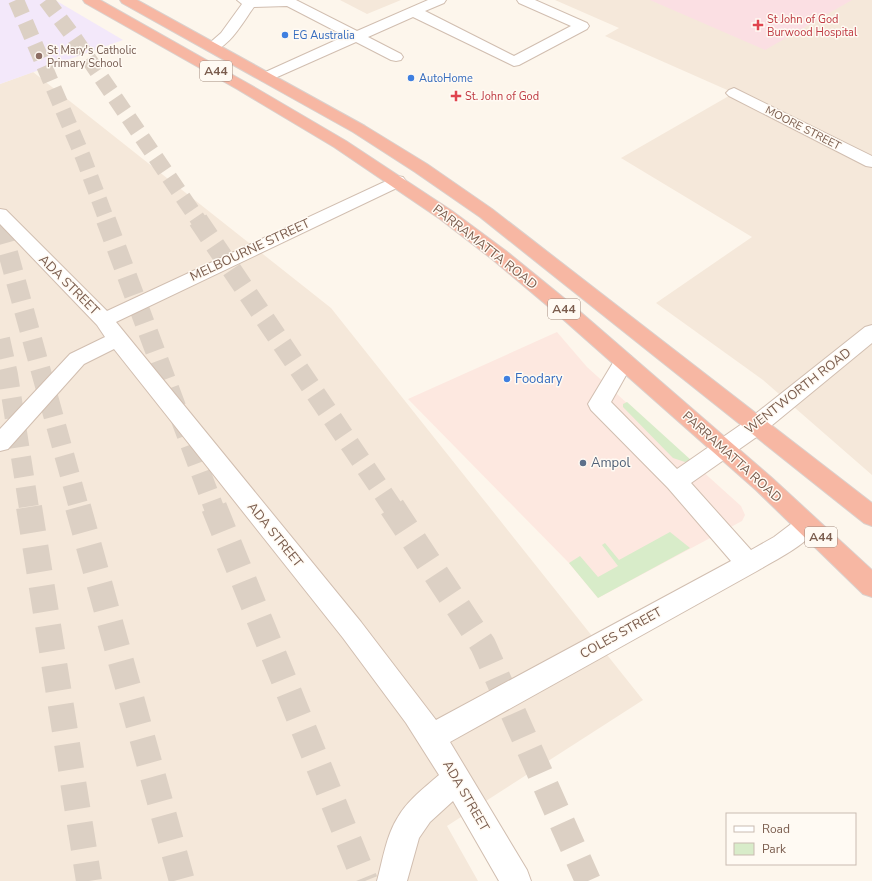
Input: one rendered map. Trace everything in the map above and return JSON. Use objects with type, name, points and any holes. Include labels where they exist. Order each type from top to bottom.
[{"type":"highway","name":"PARRAMATTA ROAD","points":[[90,0],[291,114],[397,181],[499,255],[624,361],[764,484],[872,586]]},
{"type":"highway","name":"PARRAMATTA ROAD","points":[[127,0],[390,147],[486,213],[872,516]]},
{"type":"street","points":[[266,77],[439,0]]},
{"type":"street","points":[[413,12],[514,62],[582,26],[524,0]]},
{"type":"street","points":[[212,47],[226,36],[247,2],[289,2],[358,36],[396,57]]},
{"type":"street","name":"MOORE STREET","points":[[734,93],[872,162]]},
{"type":"street","name":"MELBOURNE STREET","points":[[104,320],[397,181]]},
{"type":"street","name":"ADA STREET","points":[[0,214],[104,320],[118,340],[352,630],[432,737],[516,881]]},
{"type":"street","name":"WENTWORTH ROAD","points":[[676,482],[722,448],[757,425],[872,332]]},
{"type":"street","points":[[0,443],[77,359],[102,346],[118,340]]},
{"type":"street","points":[[624,361],[600,404],[676,482],[748,564]]},
{"type":"street","name":"COLES STREET","points":[[432,737],[748,564],[782,544],[807,525]]},
{"type":"street","points":[[392,881],[404,836],[413,821],[426,806],[456,779]]},
{"type":"shaded area","name":"St Mary's Catholic Primary School","points":[[0,0],[55,0],[123,40],[0,84]]},
{"type":"shaded area","points":[[340,0],[401,0],[367,14]]},
{"type":"shaded area","points":[[555,0],[872,0],[872,475],[763,380],[656,303],[752,237],[621,158],[734,93],[605,36],[619,28]]},
{"type":"shaded area","name":"St John of God Burwood Hospital","points":[[650,0],[852,0],[765,50]]},
{"type":"shaded area","points":[[33,72],[331,308],[643,700],[447,826],[478,881],[0,881],[0,84]]},
{"type":"shaded area","name":"Ampol","points":[[557,332],[587,367],[741,506],[745,515],[742,521],[598,598],[569,563],[408,399]]},
{"type":"green space","points":[[627,402],[692,461],[685,462],[673,458],[623,407],[623,404]]},
{"type":"green space","points":[[670,532],[690,548],[598,598],[569,563],[580,556],[598,577],[618,566],[602,545],[605,543],[619,560]]},
{"type":"tunnel","points":[[16,0],[83,157],[107,221]]},
{"type":"tunnel","points":[[46,0],[73,36],[199,221]]},
{"type":"tunnel","points":[[106,220],[214,508]]},
{"type":"tunnel","points":[[198,220],[393,508]]},
{"type":"tunnel","points":[[0,224],[79,508]]},
{"type":"tunnel","points":[[0,339],[8,375],[29,508]]},
{"type":"tunnel","points":[[29,507],[89,881]]},
{"type":"tunnel","points":[[78,507],[182,881]]},
{"type":"tunnel","points":[[214,507],[365,881]]},
{"type":"tunnel","points":[[392,507],[483,645],[588,881]]},
{"type":"place","name":"St John of God Burwood Hospital","points":[[758,25]]},
{"type":"place","name":"EG Australia","points":[[285,35]]},
{"type":"place","name":"St Mary's Catholic Primary School","points":[[39,56]]},
{"type":"place","name":"AutoHome","points":[[411,78]]},
{"type":"place","name":"St. John of God","points":[[456,96]]},
{"type":"place","name":"Foodary","points":[[507,379]]},
{"type":"place","name":"Ampol","points":[[583,463]]}]
